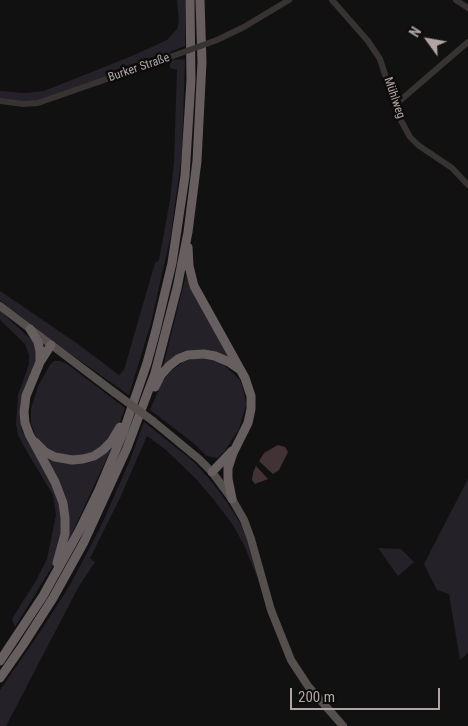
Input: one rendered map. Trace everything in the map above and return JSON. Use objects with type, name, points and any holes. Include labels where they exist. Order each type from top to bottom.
[{"type":"highway","points":[[0,662],[52,580],[99,490],[123,433],[156,330],[183,198],[190,112],[190,0]]},
{"type":"highway","points":[[0,678],[70,570],[108,494],[140,416],[155,373],[188,232],[199,132],[202,62],[200,0]]},
{"type":"highway","points":[[188,232],[189,266],[194,286],[250,390],[251,409],[248,423],[228,468],[232,498]]},
{"type":"highway","points":[[30,329],[38,342],[40,362]]},
{"type":"highway","points":[[52,580],[64,542],[64,510],[58,488],[25,423],[24,407],[26,396],[40,362],[53,347]]},
{"type":"highway","points":[[35,376],[53,347]]},
{"type":"highway","points":[[140,416],[161,375],[169,366],[183,357],[199,354],[215,356],[229,362],[242,372]]},
{"type":"highway","points":[[32,439],[45,452],[61,459],[78,460],[94,456],[108,446],[114,438],[136,396]]},
{"type":"highway","points":[[212,472],[237,445]]},
{"type":"main road","points":[[0,306],[153,421],[190,451],[212,472],[232,498],[244,520],[271,610],[291,660],[308,686],[343,726]]},
{"type":"street","name":"Burker Straße","points":[[0,102],[38,103],[170,57],[217,40],[244,27],[289,0]]},
{"type":"street","name":"Mühlweg","points":[[332,0],[368,41],[380,60],[398,115],[410,137],[452,168],[468,185]]},
{"type":"street","points":[[456,0],[468,8]]},
{"type":"street","points":[[396,104],[468,42]]},
{"type":"shaded area","points":[[177,0],[185,0],[185,46],[170,52],[169,56],[39,103],[0,101],[0,91],[24,93],[44,91],[167,40],[177,29],[179,22]]},
{"type":"shaded area","points":[[185,59],[182,153],[171,234],[151,323],[129,395],[62,348],[0,300],[0,291],[78,344],[119,375],[124,370],[155,263],[159,260],[170,200],[174,163],[177,70],[170,68],[170,60]]},
{"type":"shaded area","points":[[188,252],[189,276],[237,363],[203,350],[163,367],[187,271],[185,270]]},
{"type":"shaded area","points":[[0,311],[35,343],[38,356],[20,404],[20,423],[22,431],[51,482],[59,501],[63,532],[55,562],[15,627],[12,619],[47,559],[56,515],[53,495],[18,435],[16,424],[18,395],[29,364],[29,355],[25,344],[0,320]]},
{"type":"shaded area","points":[[195,358],[216,360],[224,365],[240,380],[244,392],[246,405],[239,429],[224,452],[217,458],[207,456],[150,410],[162,382],[171,371],[183,362]]},
{"type":"shaded area","points":[[54,361],[67,364],[125,408],[118,427],[105,445],[81,458],[49,452],[38,441],[31,424],[31,409],[38,386]]},
{"type":"shaded area","points":[[144,422],[194,462],[227,502],[241,525],[249,544],[256,566],[257,577],[245,547],[233,525],[214,500],[196,479],[165,449],[147,436],[120,498],[90,558],[95,562],[79,586],[6,726],[0,726],[0,690],[70,585],[101,526],[130,460]]},
{"type":"shaded area","points":[[278,445],[285,447],[288,452],[279,470],[273,474],[259,461],[264,453]]},
{"type":"shaded area","points":[[40,449],[63,462],[111,449],[68,542],[68,525]]},
{"type":"shaded area","points":[[256,466],[268,479],[255,484],[252,480]]},
{"type":"shaded area","points":[[468,479],[468,653],[460,660],[449,594],[437,590],[424,564]]},
{"type":"shaded area","points":[[378,548],[401,549],[414,562],[398,576]]}]
